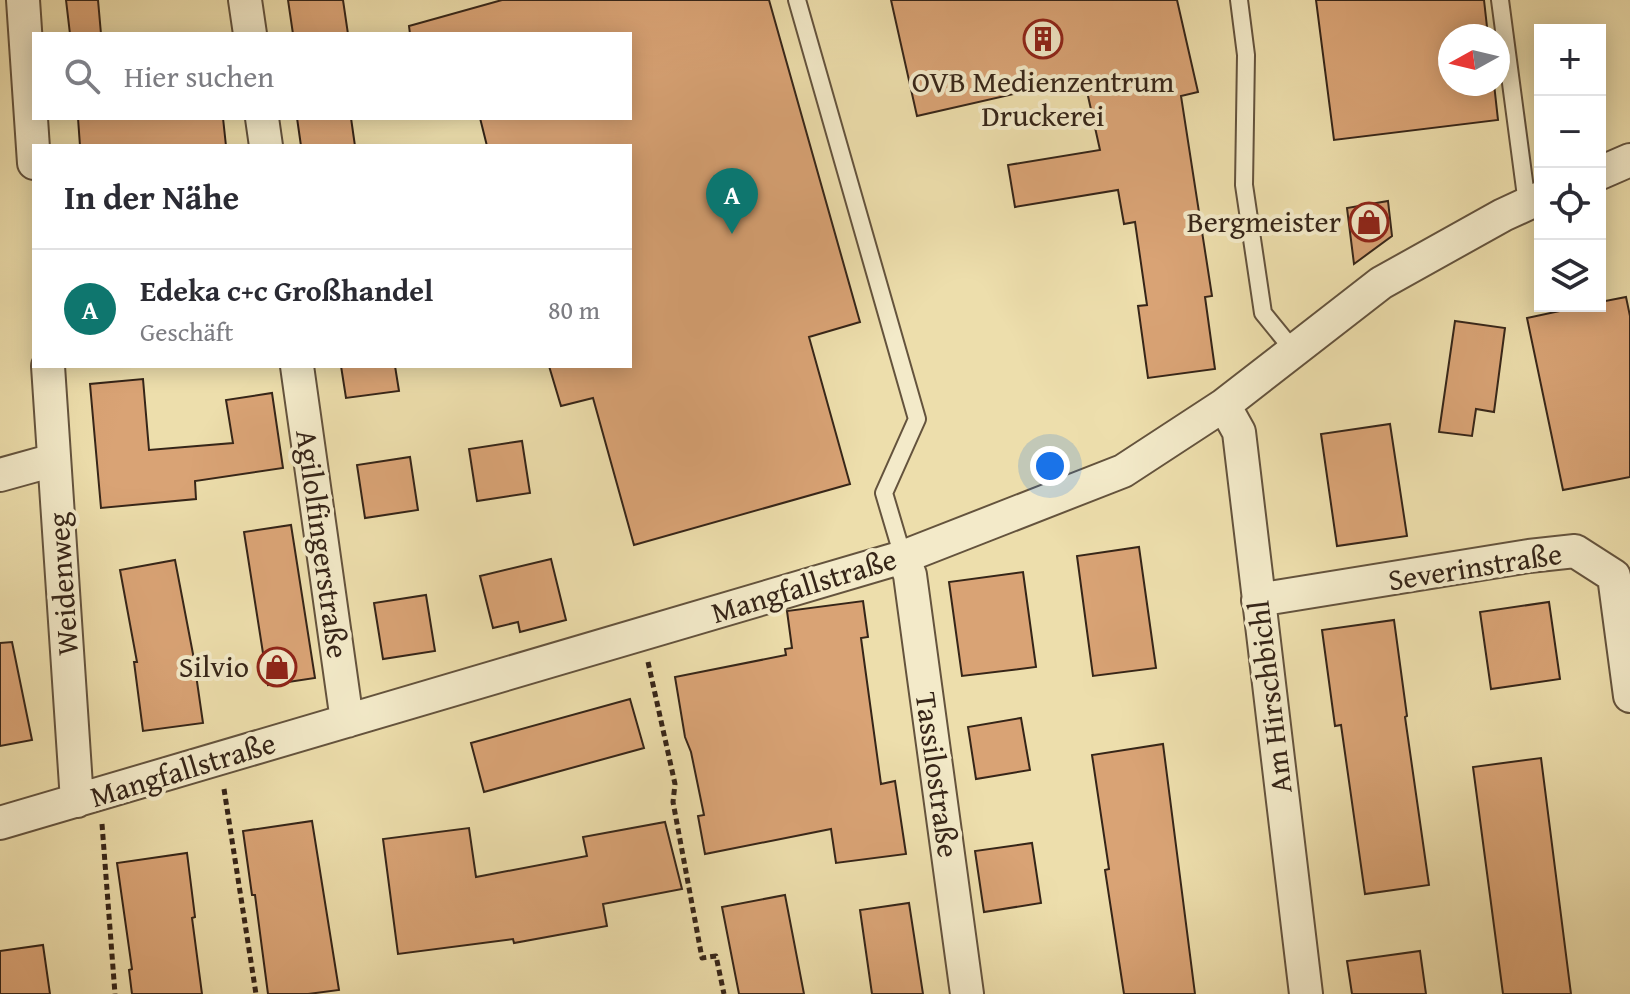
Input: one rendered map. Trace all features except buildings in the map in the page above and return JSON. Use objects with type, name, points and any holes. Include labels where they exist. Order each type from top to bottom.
[{"type":"street","points":[[23,0],[33,144]]},
{"type":"street","points":[[245,0],[250,32]]},
{"type":"street","points":[[262,120],[266,144]]},
{"type":"street","points":[[1606,170],[1630,160]]},
{"type":"street","name":"Mangfallstraße","points":[[0,823],[903,557],[1123,471],[1224,405],[1381,283],[1534,201]]},
{"type":"street","name":"Weidenweg","points":[[48,368],[54,460],[88,798]]},
{"type":"street","name":"Agilolfingerstraße","points":[[297,368],[347,721]]},
{"type":"street","name":"Am Hirschbichl","points":[[1224,405],[1239,432],[1306,994]]},
{"type":"street","points":[[0,475],[54,460]]},
{"type":"street","name":"Severinstraße","points":[[1258,600],[1575,551],[1614,576],[1630,696]]},
{"type":"street","name":"Tassilostraße","points":[[903,557],[910,575],[967,994]]},
{"type":"lane","points":[[797,0],[917,419],[884,493],[903,557]]},
{"type":"lane","points":[[1239,0],[1246,55],[1244,185],[1263,313],[1294,351]]},
{"type":"lane","points":[[1500,0],[1534,201]]},
{"type":"path","points":[[642,634],[675,784],[673,802],[702,958],[716,956],[724,994]]},
{"type":"path","points":[[219,759],[256,994]]},
{"type":"path","points":[[88,798],[115,994]]},
{"type":"place","name":"OVB Medienzentrum Druckerei","points":[[1043,39]]},
{"type":"place","name":"Bergmeister","points":[[1369,222]]},
{"type":"place","name":"Edeka c+c Großhandel","points":[[732,234]]},
{"type":"place","name":"Silvio","points":[[277,667]]}]
